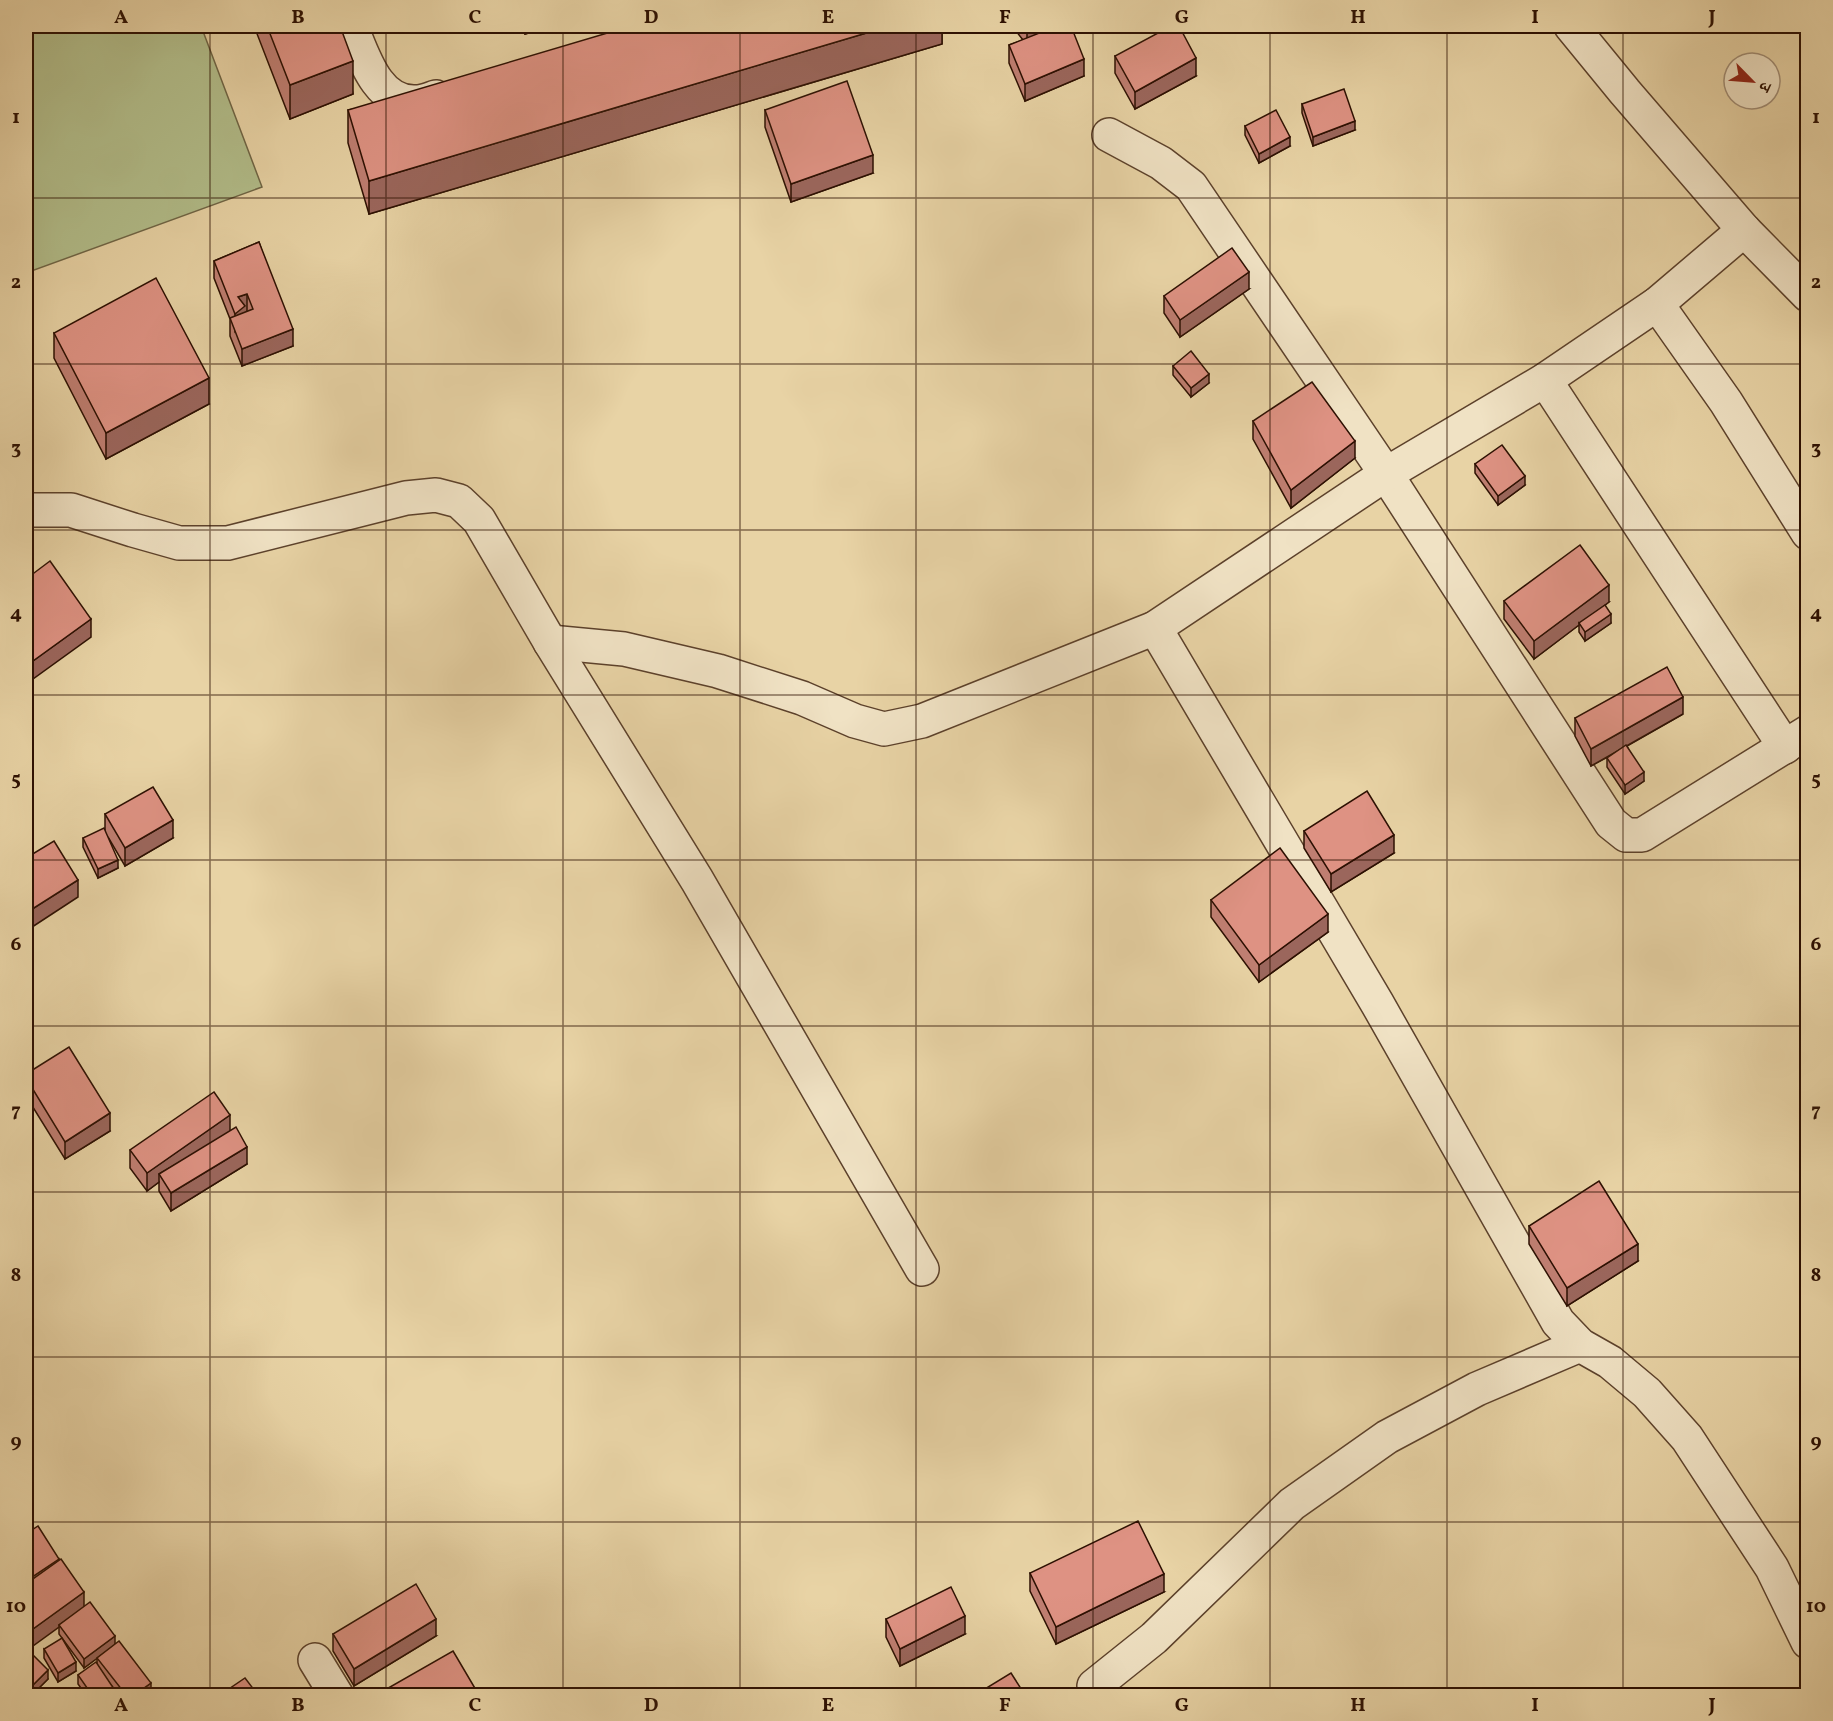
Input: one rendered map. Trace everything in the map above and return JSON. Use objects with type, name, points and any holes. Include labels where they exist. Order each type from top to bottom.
[{"type":"street","points":[[351,26],[376,82],[394,97],[417,102],[462,90]]},
{"type":"street","points":[[1571,26],[1744,230],[1808,295]]},
{"type":"street","points":[[1109,135],[1161,163],[1191,186],[1386,474],[1611,823],[1626,835],[1642,835],[1796,739],[1545,380]]},
{"type":"street","points":[[550,642],[624,649],[718,671],[802,698],[855,721],[884,729],[922,721],[1155,628],[1386,474],[1545,380],[1657,304],[1744,230]]},
{"type":"street","points":[[1657,304],[1726,402],[1808,533]]},
{"type":"street","points":[[26,510],[71,510],[133,531],[179,543],[228,543],[406,498],[436,495],[459,501],[479,520],[550,642],[697,880],[922,1269]]},
{"type":"street","points":[[1155,628],[1377,1003],[1558,1322],[1580,1346],[1610,1362],[1647,1393],[1688,1438],[1772,1568],[1808,1641]]},
{"type":"street","points":[[1094,1686],[1154,1638],[1292,1504],[1387,1437],[1477,1389],[1580,1346]]},
{"type":"street","points":[[315,1660],[337,1695]]},
{"type":"green space","points":[[26,26],[201,26],[262,187],[26,273]]},
{"type":"building","points":[[267,26],[340,26],[353,61],[290,85]]},
{"type":"building","points":[[631,26],[890,26],[369,181],[348,110]]},
{"type":"building","points":[[1057,26],[1071,26],[1084,59],[1025,84],[1009,45]]},
{"type":"building","points":[[1171,26],[1179,26],[1196,58],[1135,92],[1115,56]]},
{"type":"building","points":[[847,81],[873,155],[791,184],[765,110]]},
{"type":"building","points":[[1344,89],[1355,121],[1313,137],[1302,104]]},
{"type":"building","points":[[1276,110],[1290,137],[1259,154],[1245,126]]},
{"type":"building","points":[[259,242],[293,329],[242,349],[230,318],[253,309],[247,294],[238,297],[245,306],[235,314],[214,261]]},
{"type":"building","points":[[1232,248],[1249,272],[1180,320],[1164,296]]},
{"type":"building","points":[[156,278],[209,378],[106,433],[54,333]]},
{"type":"building","points":[[1191,351],[1209,374],[1191,388],[1173,366]]},
{"type":"building","points":[[1312,382],[1355,441],[1291,490],[1253,421]]},
{"type":"building","points":[[1502,445],[1525,476],[1498,496],[1475,464]]},
{"type":"building","points":[[1580,545],[1609,585],[1534,641],[1504,601]]},
{"type":"building","points":[[26,549],[33,561],[26,566]]},
{"type":"building","points":[[50,561],[91,619],[26,666],[26,579]]},
{"type":"building","points":[[1605,605],[1611,614],[1585,632],[1579,623]]},
{"type":"building","points":[[1667,667],[1683,697],[1591,749],[1575,718]]},
{"type":"building","points":[[1626,745],[1644,772],[1625,785],[1607,758]]},
{"type":"building","points":[[153,787],[173,820],[125,848],[105,814]]},
{"type":"building","points":[[1367,791],[1394,835],[1331,874],[1304,831]]},
{"type":"building","points":[[104,828],[118,860],[98,869],[83,838]]},
{"type":"building","points":[[54,841],[78,880],[26,913],[26,858]]},
{"type":"building","points":[[1280,848],[1328,914],[1259,965],[1211,900]]},
{"type":"building","points":[[69,1047],[110,1113],[65,1142],[26,1078],[26,1074]]},
{"type":"building","points":[[214,1092],[230,1115],[147,1173],[130,1150]]},
{"type":"building","points":[[236,1127],[247,1147],[171,1193],[159,1174]]},
{"type":"building","points":[[1599,1181],[1638,1244],[1567,1288],[1529,1226]]},
{"type":"building","points":[[1138,1521],[1164,1574],[1056,1627],[1030,1573]]},
{"type":"building","points":[[38,1526],[59,1559],[26,1581],[26,1534]]},
{"type":"building","points":[[61,1559],[84,1592],[26,1634],[26,1584]]},
{"type":"building","points":[[416,1584],[436,1619],[354,1669],[333,1634]]},
{"type":"building","points":[[951,1587],[965,1616],[900,1649],[886,1619]]},
{"type":"building","points":[[90,1602],[115,1636],[84,1659],[59,1625]]},
{"type":"building","points":[[62,1638],[76,1662],[58,1673],[44,1649]]},
{"type":"building","points":[[119,1641],[151,1683],[134,1695],[126,1695],[97,1658]]},
{"type":"building","points":[[29,1651],[48,1670],[33,1685],[26,1677],[26,1655]]},
{"type":"building","points":[[453,1651],[476,1690],[466,1695],[376,1695]]},
{"type":"building","points":[[96,1662],[118,1695],[92,1695],[78,1675]]},
{"type":"building","points":[[1011,1673],[1025,1695],[975,1695]]},
{"type":"building","points":[[245,1678],[258,1695],[220,1695]]}]
